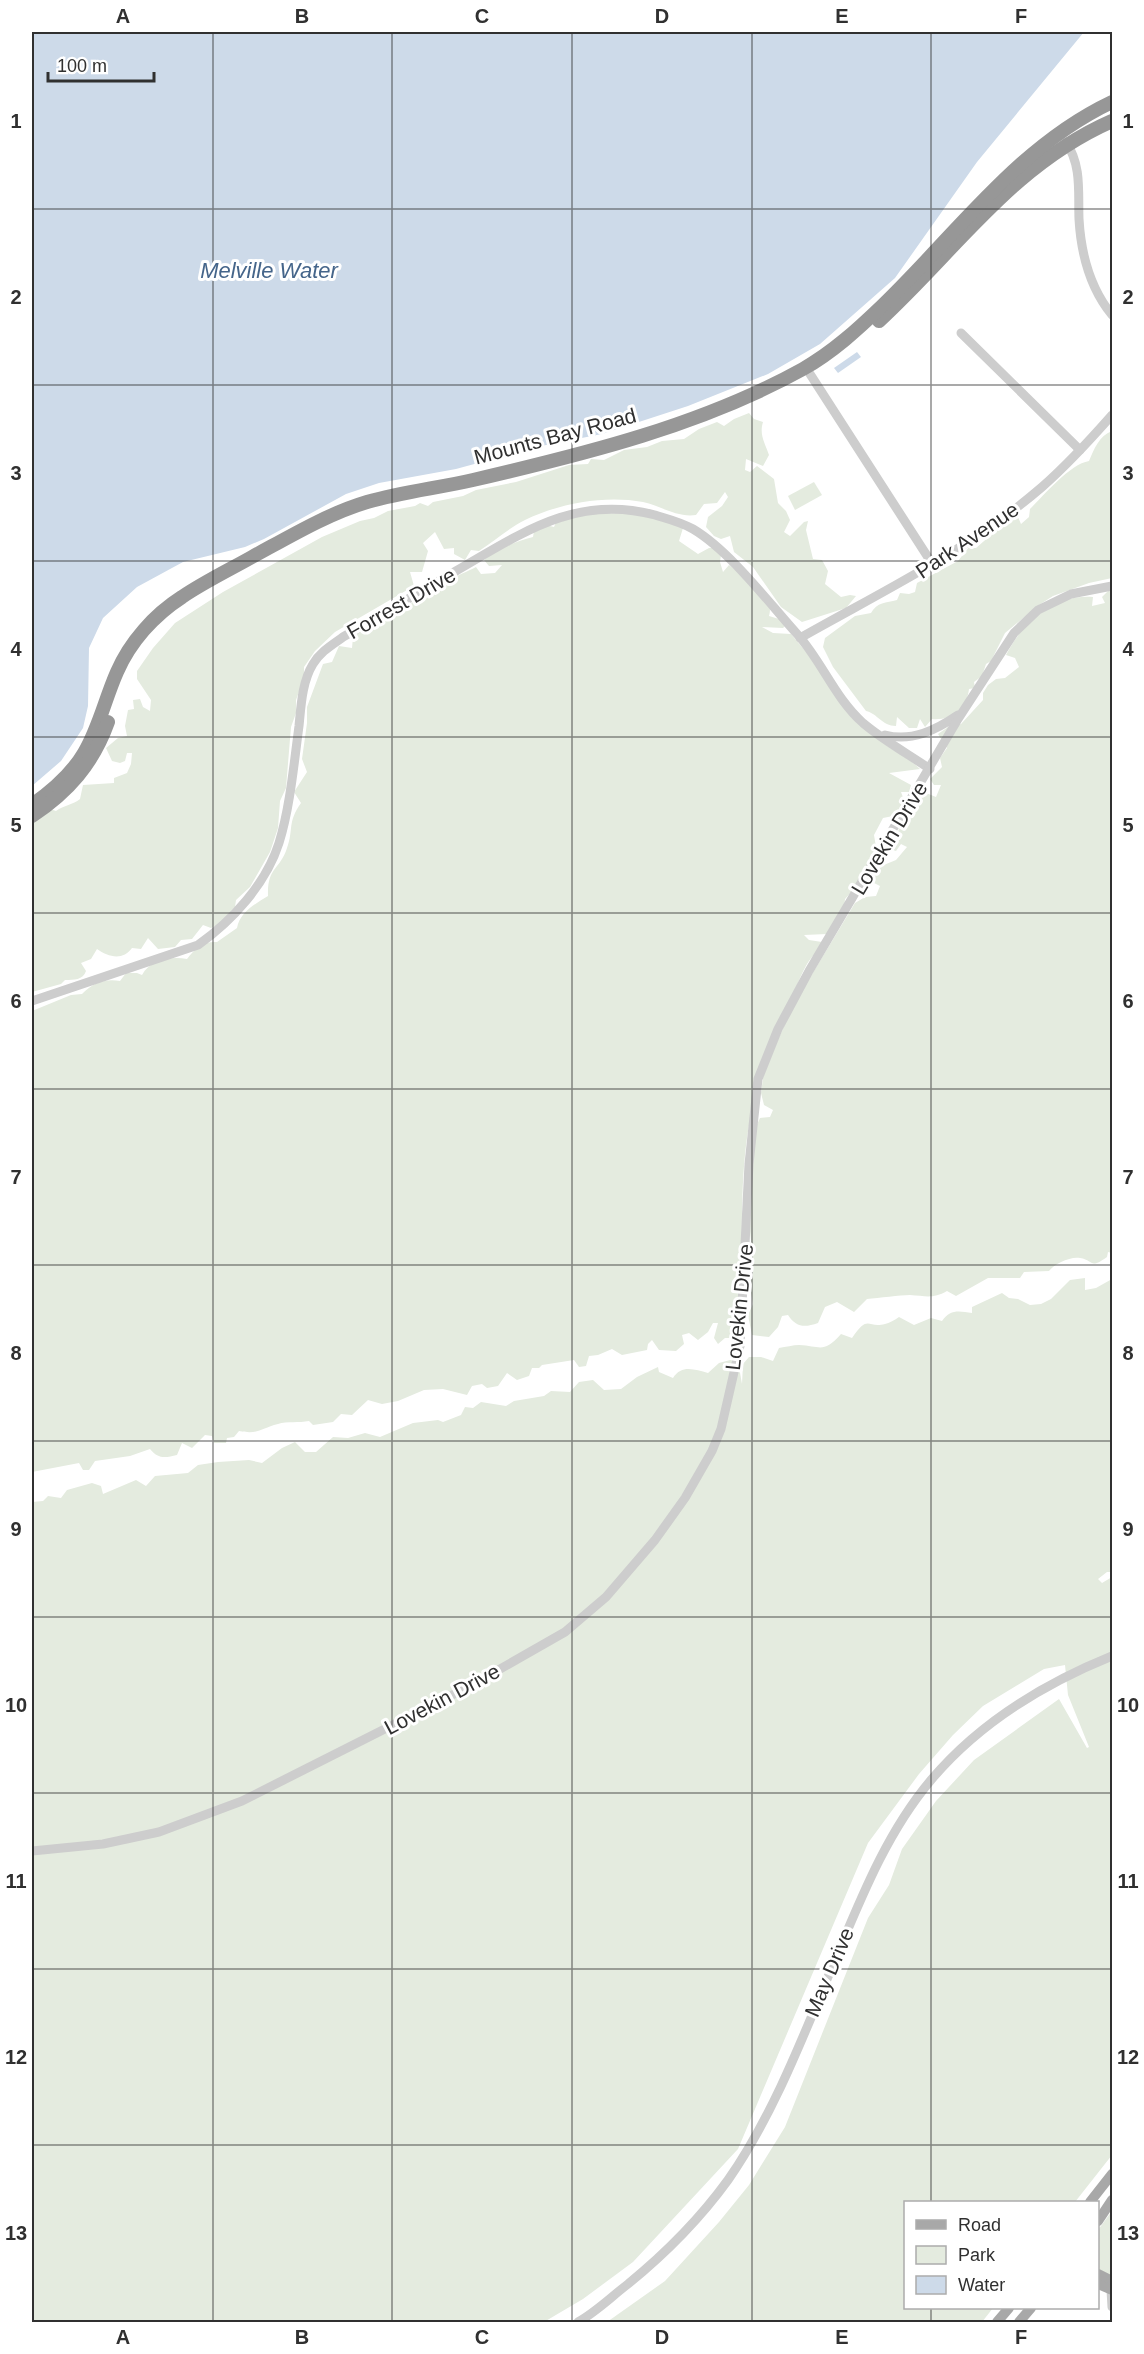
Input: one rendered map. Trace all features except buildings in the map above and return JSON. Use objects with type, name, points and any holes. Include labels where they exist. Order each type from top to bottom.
[{"type":"highway","name":"Mounts Bay Road","points":[[32,805],[74,768],[93,736],[116,673],[126,656],[155,618],[183,596],[326,518],[364,503],[481,478],[646,433],[755,394],[806,367],[849,338],[914,275],[992,189],[1113,102]]},
{"type":"highway","name":"Mounts Bay Road","points":[[32,816],[77,779],[91,760],[102,740],[125,675],[147,640],[178,610],[327,526],[360,513],[472,488],[645,442],[720,417],[810,374],[853,345],[915,288],[1013,183],[1063,139],[1113,121]]},
{"type":"main road","points":[[1091,2201],[1113,2174]]},
{"type":"main road","points":[[1099,2220],[1113,2200]]},
{"type":"main road","points":[[1099,2275],[1112,2287]]},
{"type":"main road","points":[[997,2322],[1007,2309]]},
{"type":"main road","points":[[1019,2322],[1029,2309]]},
{"type":"street","points":[[1063,139],[1073,153],[1078,173],[1080,228],[1086,264],[1097,293],[1113,315]]},
{"type":"street","points":[[961,333],[1080,450]]},
{"type":"street","points":[[810,374],[933,566]]},
{"type":"street","name":"Park Avenue","points":[[800,638],[933,566],[959,549],[1042,488],[1113,415]]},
{"type":"street","name":"Forrest Drive","points":[[32,1001],[198,945],[208,938],[242,906],[264,875],[279,843],[303,695],[312,665],[322,652],[343,637],[460,568],[554,518],[613,508],[640,511],[675,520],[694,529],[731,561],[800,638],[844,702],[863,723],[930,769]]},
{"type":"street","name":"Lovekin Drive","points":[[32,1851],[103,1844],[159,1832],[272,1787],[472,1685],[565,1632],[606,1597],[655,1540],[685,1498],[721,1429],[740,1346],[749,1164],[758,1079],[778,1029],[809,971],[963,712],[1014,633],[1038,610],[1071,594],[1113,586]]},
{"type":"street","points":[[879,734],[897,738],[916,736],[932,731],[963,712]]},
{"type":"street","name":"May Drive","points":[[578,2322],[661,2257],[694,2223],[729,2178],[768,2113],[859,1903],[889,1841],[930,1781],[952,1757],[1011,1707],[1066,1677],[1113,1656]]},
{"type":"street","points":[[1112,2287],[1113,2307]]},
{"type":"green space","points":[[749,413],[754,419],[763,422],[762,435],[769,455],[763,466],[746,459],[745,470],[750,472],[757,466],[774,479],[778,503],[786,511],[790,520],[784,532],[790,536],[808,521],[806,530],[813,559],[822,560],[828,571],[825,584],[841,597],[856,596],[846,608],[802,622],[781,607],[753,567],[734,552],[730,536],[721,539],[714,536],[706,527],[708,517],[722,506],[728,497],[725,492],[717,503],[704,504],[696,515],[683,515],[643,502],[628,500],[598,500],[568,505],[525,520],[479,551],[471,550],[465,560],[454,554],[454,548],[444,549],[435,532],[423,543],[428,551],[422,572],[410,572],[414,586],[335,632],[315,651],[304,667],[304,678],[296,700],[296,713],[291,727],[286,788],[280,801],[278,828],[270,852],[250,887],[236,900],[235,907],[218,925],[211,928],[203,925],[192,939],[181,940],[175,947],[158,949],[148,938],[141,949],[132,948],[120,956],[111,956],[97,949],[91,959],[81,963],[86,971],[80,978],[65,980],[61,984],[32,992],[32,822],[50,809],[56,811],[80,799],[83,785],[114,783],[114,778],[127,773],[132,753],[127,753],[125,761],[120,763],[112,761],[106,748],[118,738],[127,736],[125,726],[128,710],[134,709],[133,700],[140,699],[143,707],[150,711],[151,700],[137,679],[137,671],[175,623],[223,592],[322,537],[360,521],[420,503],[428,506],[433,502],[516,482],[569,465],[588,464],[591,459],[604,460],[624,450],[647,447],[662,441],[684,439],[699,429],[717,422],[724,426]]},
{"type":"green space","points":[[1112,431],[1112,578],[1089,583],[1053,596],[1005,633],[991,661],[986,664],[982,676],[974,682],[975,688],[969,689],[965,702],[952,715],[932,719],[925,727],[920,719],[917,728],[909,728],[897,717],[896,726],[883,722],[866,711],[833,667],[823,647],[825,638],[855,616],[871,613],[879,605],[897,600],[900,593],[915,592],[917,583],[958,561],[969,547],[976,548],[999,528],[1018,517],[1021,524],[1029,517],[1030,509],[1058,481],[1074,468],[1089,461],[1100,440]]},
{"type":"green space","points":[[814,482],[822,495],[795,510],[788,496]]},
{"type":"green space","points":[[596,513],[644,514],[683,528],[679,541],[698,554],[709,548],[715,548],[721,555],[720,562],[723,572],[729,565],[763,593],[768,600],[769,616],[789,622],[783,628],[762,627],[773,633],[791,634],[878,738],[920,769],[889,773],[911,785],[909,792],[901,792],[904,800],[898,815],[883,818],[874,835],[876,847],[869,866],[857,886],[845,899],[844,909],[827,934],[804,935],[809,940],[822,942],[804,969],[778,1027],[758,1086],[748,1130],[743,1189],[739,1338],[725,1338],[718,1344],[714,1338],[718,1323],[713,1323],[708,1332],[698,1340],[689,1333],[682,1335],[684,1344],[676,1351],[659,1350],[652,1340],[647,1350],[622,1355],[612,1349],[589,1356],[586,1366],[579,1367],[574,1360],[542,1365],[539,1368],[532,1368],[529,1376],[517,1380],[507,1373],[498,1386],[487,1388],[482,1384],[472,1386],[467,1395],[443,1389],[424,1390],[398,1401],[382,1404],[368,1400],[352,1415],[341,1414],[333,1422],[313,1425],[309,1421],[285,1423],[256,1432],[239,1431],[234,1437],[227,1438],[226,1443],[214,1443],[212,1436],[205,1435],[192,1448],[182,1443],[177,1455],[173,1456],[159,1456],[150,1449],[130,1456],[95,1461],[89,1470],[83,1470],[79,1463],[32,1472],[32,1011],[71,995],[82,994],[100,982],[120,981],[126,973],[142,975],[150,966],[161,960],[187,959],[200,946],[217,942],[237,928],[241,917],[253,905],[268,896],[270,879],[287,848],[292,821],[301,803],[294,792],[307,772],[302,759],[307,707],[323,664],[332,662],[339,646],[352,648],[353,637],[364,628],[381,620],[401,615],[415,599],[424,599],[448,580],[476,567],[481,574],[495,573],[502,565],[489,566],[484,560],[501,549],[533,537],[534,531],[546,525],[554,527],[557,520]]},
{"type":"green space","points":[[1112,587],[1112,1253],[1108,1252],[1107,1257],[1094,1264],[1084,1259],[1072,1258],[1059,1263],[1049,1271],[1024,1272],[1020,1278],[988,1278],[956,1296],[947,1291],[933,1296],[906,1295],[867,1299],[854,1312],[837,1302],[825,1307],[818,1323],[809,1326],[801,1325],[794,1322],[788,1315],[782,1316],[778,1327],[769,1337],[752,1335],[748,1315],[753,1304],[750,1287],[752,1251],[749,1221],[753,1133],[760,1118],[770,1117],[773,1110],[764,1105],[761,1093],[764,1071],[794,1004],[855,903],[865,897],[876,896],[880,886],[870,881],[874,869],[896,860],[907,847],[901,844],[896,851],[887,848],[889,835],[898,832],[905,814],[916,800],[926,793],[936,797],[941,785],[934,785],[930,779],[942,767],[940,758],[947,748],[938,734],[948,727],[961,724],[983,700],[983,693],[988,685],[996,679],[1005,678],[1019,667],[1015,658],[1006,655],[1021,632],[1041,612],[1065,600],[1079,597],[1093,597],[1092,606],[1105,603],[1102,597]]},
{"type":"green space","points":[[1085,1278],[1085,1290],[1096,1288],[1112,1279],[1112,1572],[1107,1572],[1098,1579],[1102,1583],[1112,1577],[1112,2155],[1076,2201],[904,2201],[904,2309],[992,2309],[982,2322],[607,2322],[665,2281],[749,2185],[785,2127],[868,1918],[889,1885],[902,1849],[936,1801],[974,1760],[1059,1699],[1087,1748],[1089,1747],[1068,1695],[1065,1665],[1044,1669],[983,1706],[953,1735],[919,1774],[868,1843],[738,2149],[633,2262],[583,2299],[544,2322],[32,2322],[32,1502],[43,1501],[48,1496],[61,1498],[67,1490],[92,1483],[101,1486],[103,1494],[136,1480],[146,1486],[155,1476],[188,1473],[198,1465],[249,1460],[262,1463],[282,1448],[295,1442],[305,1452],[316,1452],[333,1437],[348,1438],[365,1433],[380,1437],[413,1423],[438,1420],[443,1422],[461,1415],[465,1407],[473,1408],[481,1402],[506,1406],[514,1401],[544,1396],[551,1391],[570,1392],[579,1382],[593,1380],[604,1390],[621,1389],[637,1377],[658,1367],[659,1372],[673,1378],[685,1369],[708,1373],[719,1363],[734,1359],[739,1367],[742,1384],[743,1364],[749,1357],[761,1357],[773,1361],[779,1348],[799,1345],[826,1347],[841,1334],[852,1338],[865,1324],[885,1324],[899,1317],[914,1325],[931,1318],[942,1321],[948,1314],[959,1311],[972,1313],[972,1307],[1002,1293],[1009,1298],[1018,1299],[1030,1305],[1041,1304],[1051,1299],[1070,1280]]},
{"type":"green space","points":[[1112,2211],[1112,2278],[1099,2271],[1099,2229]]},
{"type":"water","name":"Melville Water","points":[[32,32],[1084,32],[977,162],[895,278],[820,344],[768,374],[688,406],[602,434],[536,447],[456,469],[379,483],[346,494],[264,539],[245,547],[183,562],[137,587],[103,618],[89,648],[88,706],[83,728],[61,761],[32,786]]},
{"type":"water","points":[[857,352],[861,357],[838,373],[834,368]]}]
